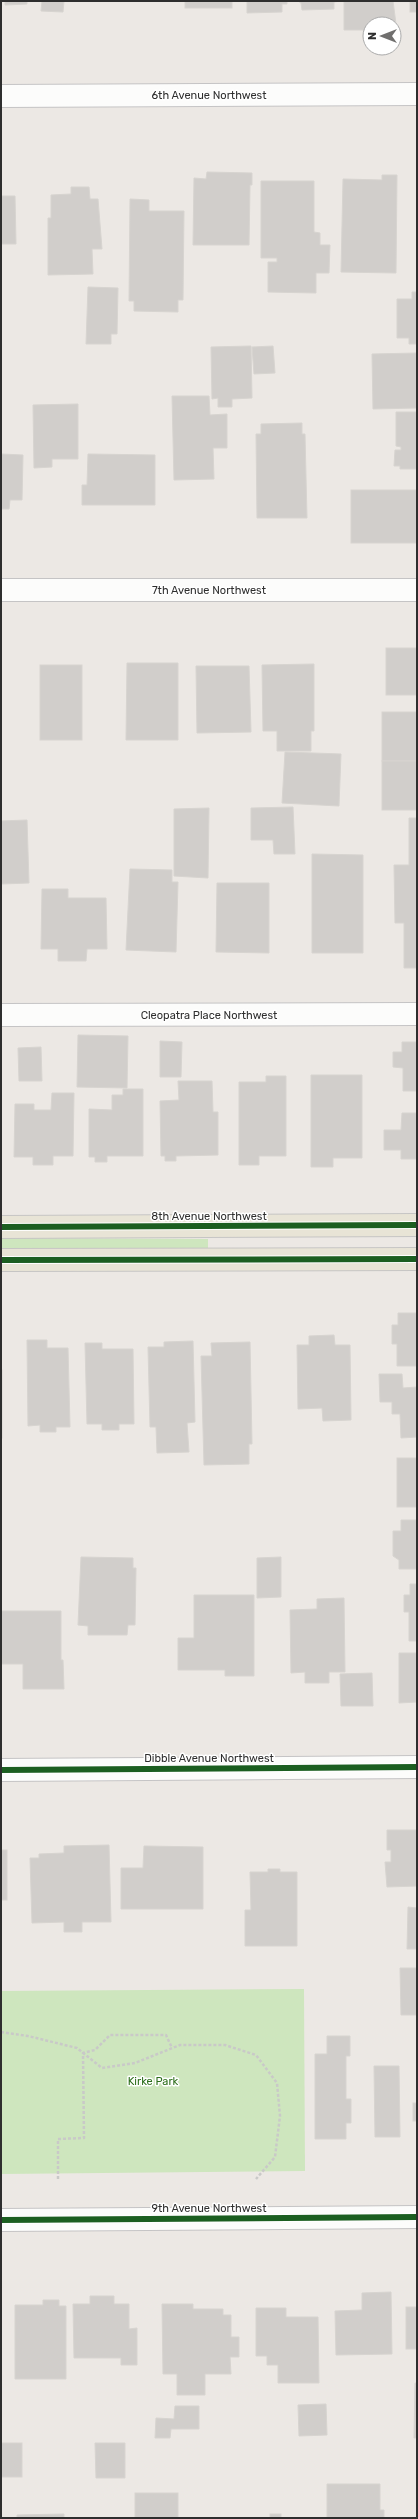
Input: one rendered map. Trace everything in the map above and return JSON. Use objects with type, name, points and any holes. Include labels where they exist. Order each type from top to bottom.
[{"type":"main road","name":"8th Avenue Northwest","points":[[1,1227],[417,1225]]},
{"type":"main road","points":[[1,1260],[417,1259]]},
{"type":"street","name":"6th Avenue Northwest","points":[[1,96],[417,94]]},
{"type":"street","name":"7th Avenue Northwest","points":[[1,590],[417,590]]},
{"type":"street","name":"Cleopatra Place Northwest","points":[[1,1015],[417,1014]]},
{"type":"street","name":"Dibble Avenue Northwest","points":[[1,1770],[417,1767]]},
{"type":"street","name":"9th Avenue Northwest","points":[[1,2220],[417,2217]]},
{"type":"path","points":[[1,2032],[28,2036],[76,2048],[102,2068],[134,2063],[180,2044],[225,2045],[256,2055],[277,2083],[280,2116],[274,2157],[256,2179]]},
{"type":"path","points":[[83,2054],[96,2050],[110,2035],[166,2035],[172,2048]]},
{"type":"path","points":[[58,2180],[58,2139],[84,2138],[83,2054]]},
{"type":"green space","points":[[1,1238],[208,1239],[208,1250],[1,1251]]},
{"type":"green space","name":"Kirke Park","points":[[304,1989],[305,2171],[1,2174],[1,1991]]},
{"type":"building","points":[[5,1],[27,1],[27,4],[5,5]]},
{"type":"building","points":[[42,1],[64,1],[63,12],[41,11]]},
{"type":"building","points":[[185,1],[232,1],[232,8],[185,8]]},
{"type":"building","points":[[247,1],[287,1],[287,4],[282,4],[282,12],[247,13]]},
{"type":"building","points":[[298,1],[341,1],[334,2],[334,9],[302,10],[301,3]]},
{"type":"building","points":[[344,1],[393,1],[395,16],[362,16],[362,30],[344,30]]},
{"type":"building","points":[[410,1],[417,1],[417,12],[410,12]]},
{"type":"building","points":[[207,172],[252,173],[252,185],[250,185],[249,245],[193,245],[194,178],[206,179]]},
{"type":"building","points":[[382,175],[397,175],[396,273],[341,272],[343,179],[382,180]]},
{"type":"building","points":[[261,181],[314,181],[314,232],[320,233],[320,245],[330,245],[329,273],[316,273],[316,293],[268,292],[268,262],[277,262],[277,258],[261,258]]},
{"type":"building","points":[[71,187],[89,187],[90,199],[98,199],[102,249],[92,249],[93,274],[48,275],[48,218],[51,218],[51,195],[71,194]]},
{"type":"building","points":[[1,196],[15,196],[16,244],[1,244]]},
{"type":"building","points":[[130,199],[149,200],[149,211],[184,211],[183,300],[178,300],[178,312],[134,311],[134,301],[129,301]]},
{"type":"building","points":[[88,287],[118,288],[117,334],[111,334],[111,344],[86,344]]},
{"type":"building","points":[[412,292],[417,292],[417,344],[409,344],[409,338],[397,338],[397,299],[412,299]]},
{"type":"building","points":[[251,346],[252,398],[232,399],[232,407],[218,407],[218,398],[212,399],[211,347]]},
{"type":"building","points":[[273,346],[275,373],[254,374],[252,347]]},
{"type":"building","points":[[417,353],[417,408],[373,409],[372,354]]},
{"type":"building","points":[[172,396],[209,396],[210,415],[227,414],[227,448],[213,448],[214,479],[174,480]]},
{"type":"building","points":[[78,404],[78,459],[52,459],[52,467],[34,468],[33,405]]},
{"type":"building","points":[[396,412],[417,412],[417,469],[400,469],[400,466],[394,466],[395,450],[401,450],[401,447],[396,446]]},
{"type":"building","points":[[302,423],[302,434],[305,434],[307,518],[257,518],[256,434],[261,434],[261,424]]},
{"type":"building","points":[[1,454],[23,455],[22,500],[10,500],[9,509],[1,509]]},
{"type":"building","points":[[88,454],[155,455],[155,505],[82,505],[82,485],[87,485]]},
{"type":"building","points":[[351,490],[417,490],[417,543],[351,543]]},
{"type":"building","points":[[386,648],[417,648],[417,695],[386,695]]},
{"type":"building","points":[[127,663],[178,663],[178,740],[126,740]]},
{"type":"building","points":[[314,664],[314,731],[311,731],[311,751],[277,751],[277,731],[263,731],[262,665]]},
{"type":"building","points":[[40,665],[82,665],[82,740],[40,740]]},
{"type":"building","points":[[196,666],[249,666],[251,732],[197,733]]},
{"type":"building","points":[[382,712],[417,712],[417,761],[382,761]]},
{"type":"building","points":[[285,752],[341,754],[339,806],[282,803]]},
{"type":"building","points":[[382,761],[417,761],[417,810],[382,810]]},
{"type":"building","points":[[293,807],[295,854],[274,854],[273,840],[251,840],[251,808]]},
{"type":"building","points":[[209,808],[208,878],[174,876],[174,809]]},
{"type":"building","points":[[409,818],[417,818],[417,968],[404,968],[404,923],[395,923],[394,865],[409,865]]},
{"type":"building","points":[[27,820],[29,883],[1,884],[1,821]]},
{"type":"building","points":[[312,854],[363,855],[363,953],[312,953]]},
{"type":"building","points":[[130,869],[172,870],[172,882],[178,882],[176,952],[126,950]]},
{"type":"building","points":[[217,883],[269,883],[269,953],[216,952]]},
{"type":"building","points":[[42,889],[68,889],[68,898],[106,898],[107,949],[87,949],[86,961],[58,961],[58,949],[41,949]]},
{"type":"building","points":[[78,1035],[128,1036],[127,1088],[77,1087]]},
{"type":"building","points":[[160,1041],[182,1042],[181,1077],[160,1077]]},
{"type":"building","points":[[402,1042],[417,1042],[417,1091],[403,1091],[403,1068],[393,1067],[393,1052],[402,1052]]},
{"type":"building","points":[[41,1047],[42,1081],[19,1081],[18,1048]]},
{"type":"building","points":[[311,1075],[362,1075],[362,1158],[333,1158],[333,1167],[311,1167]]},
{"type":"building","points":[[266,1076],[286,1076],[286,1156],[259,1156],[259,1165],[239,1165],[239,1082],[266,1082]]},
{"type":"building","points":[[178,1081],[212,1081],[213,1112],[218,1112],[218,1155],[176,1156],[176,1161],[165,1161],[165,1156],[161,1156],[160,1101],[179,1100]]},
{"type":"building","points":[[123,1089],[143,1089],[143,1156],[107,1156],[107,1162],[95,1162],[95,1157],[89,1157],[89,1109],[112,1110],[112,1095],[123,1095]]},
{"type":"building","points":[[52,1093],[74,1093],[73,1156],[53,1156],[53,1165],[33,1165],[33,1157],[14,1157],[15,1104],[34,1104],[34,1110],[51,1110]]},
{"type":"building","points":[[402,1113],[417,1113],[417,1159],[401,1159],[401,1150],[384,1150],[384,1130],[401,1130]]},
{"type":"building","points":[[398,1313],[417,1313],[417,1366],[397,1366],[397,1344],[392,1344],[392,1325],[398,1325]]},
{"type":"building","points":[[334,1335],[335,1345],[350,1345],[351,1420],[323,1421],[322,1408],[298,1409],[297,1345],[309,1345],[309,1336]]},
{"type":"building","points":[[27,1340],[47,1340],[47,1348],[68,1348],[70,1427],[56,1427],[56,1432],[40,1432],[40,1425],[28,1426]]},
{"type":"building","points":[[193,1341],[195,1422],[187,1423],[189,1452],[157,1453],[156,1427],[150,1427],[148,1347],[164,1347],[164,1342]]},
{"type":"building","points":[[250,1342],[252,1444],[249,1444],[249,1464],[204,1465],[201,1356],[212,1356],[211,1343]]},
{"type":"building","points":[[85,1343],[102,1343],[102,1349],[133,1349],[134,1424],[119,1424],[119,1430],[102,1430],[102,1424],[87,1424]]},
{"type":"building","points":[[2,1370],[2,1438],[1,1438]]},
{"type":"building","points":[[379,1374],[402,1374],[403,1388],[417,1387],[417,1437],[401,1438],[400,1414],[392,1414],[392,1402],[380,1402]]},
{"type":"building","points":[[397,1458],[417,1458],[417,1507],[397,1507]]},
{"type":"building","points":[[401,1520],[417,1520],[417,1569],[399,1569],[399,1560],[393,1556],[393,1531],[401,1531]]},
{"type":"building","points":[[81,1557],[133,1558],[133,1568],[136,1568],[135,1625],[128,1625],[127,1635],[88,1635],[88,1626],[78,1625]]},
{"type":"building","points":[[281,1557],[281,1597],[257,1598],[257,1558]]},
{"type":"building","points":[[410,1584],[417,1584],[417,1641],[409,1641],[409,1612],[404,1612],[404,1595],[410,1595]]},
{"type":"building","points":[[194,1595],[254,1595],[254,1676],[225,1676],[225,1670],[178,1670],[178,1638],[194,1638]]},
{"type":"building","points":[[344,1598],[345,1672],[329,1672],[329,1683],[305,1683],[305,1672],[291,1673],[290,1610],[317,1609],[317,1599]]},
{"type":"building","points":[[1,1611],[61,1611],[61,1660],[63,1660],[64,1689],[23,1689],[23,1664],[1,1664]]},
{"type":"building","points":[[399,1653],[417,1653],[417,1702],[399,1703]]},
{"type":"building","points":[[372,1673],[373,1706],[341,1706],[340,1674]]},
{"type":"building","points":[[387,1830],[417,1830],[417,1886],[387,1887],[385,1862],[391,1862],[391,1850],[387,1850]]},
{"type":"building","points":[[109,1845],[111,1922],[82,1922],[82,1932],[64,1932],[64,1922],[32,1923],[30,1858],[39,1858],[39,1854],[64,1853],[64,1846]]},
{"type":"building","points":[[144,1846],[203,1847],[203,1909],[121,1909],[121,1868],[143,1868]]},
{"type":"building","points":[[1,1850],[7,1850],[7,1900],[1,1900]]},
{"type":"building","points":[[268,1869],[280,1869],[280,1872],[297,1872],[297,1946],[245,1946],[245,1910],[251,1910],[250,1872],[268,1872]]},
{"type":"building","points":[[408,1907],[417,1908],[417,1949],[407,1949]]},
{"type":"building","points":[[400,1968],[417,1968],[417,2015],[401,2015]]},
{"type":"building","points":[[327,2036],[350,2036],[350,2056],[346,2056],[346,2099],[351,2099],[351,2123],[346,2123],[346,2139],[315,2139],[315,2054],[327,2054]]},
{"type":"building","points":[[374,2066],[399,2066],[400,2137],[375,2137]]},
{"type":"building","points":[[413,2103],[417,2103],[417,2121],[413,2121]]},
{"type":"building","points":[[391,2292],[392,2354],[336,2355],[335,2311],[362,2310],[362,2293]]},
{"type":"building","points":[[90,2296],[114,2296],[114,2304],[129,2304],[129,2329],[137,2328],[137,2365],[121,2365],[121,2358],[74,2358],[73,2304],[90,2304]]},
{"type":"building","points":[[43,2300],[59,2300],[59,2306],[66,2306],[66,2379],[15,2379],[15,2305],[43,2305]]},
{"type":"building","points":[[162,2304],[193,2304],[193,2309],[223,2309],[223,2315],[231,2315],[231,2337],[239,2337],[239,2357],[230,2357],[231,2374],[205,2374],[205,2395],[177,2395],[177,2374],[163,2374]]},
{"type":"building","points":[[406,2307],[417,2307],[417,2349],[406,2349]]},
{"type":"building","points":[[256,2308],[286,2308],[286,2317],[318,2317],[319,2383],[278,2383],[278,2365],[267,2365],[267,2356],[256,2356]]},
{"type":"building","points":[[415,2383],[417,2383],[417,2438],[414,2438]]},
{"type":"building","points":[[326,2404],[327,2435],[299,2436],[298,2405]]},
{"type":"building","points":[[175,2406],[199,2406],[199,2429],[171,2429],[170,2438],[155,2438],[156,2418],[174,2419]]},
{"type":"building","points":[[1,2443],[22,2443],[22,2477],[1,2477]]},
{"type":"building","points":[[95,2443],[125,2443],[125,2478],[96,2478]]},
{"type":"building","points":[[327,2484],[380,2484],[380,2510],[384,2510],[384,2518],[327,2518]]},
{"type":"building","points":[[135,2493],[178,2493],[178,2518],[135,2518]]},
{"type":"building","points":[[64,2514],[64,2518],[17,2518],[17,2515]]},
{"type":"building","points":[[270,2514],[281,2514],[281,2518],[270,2518]]},
{"type":"cycle path","points":[[1,1227],[417,1225]]},
{"type":"cycle path","points":[[1,1260],[417,1259]]},
{"type":"cycle path","points":[[1,1770],[417,1767]]},
{"type":"cycle path","points":[[1,2220],[417,2217]]}]
